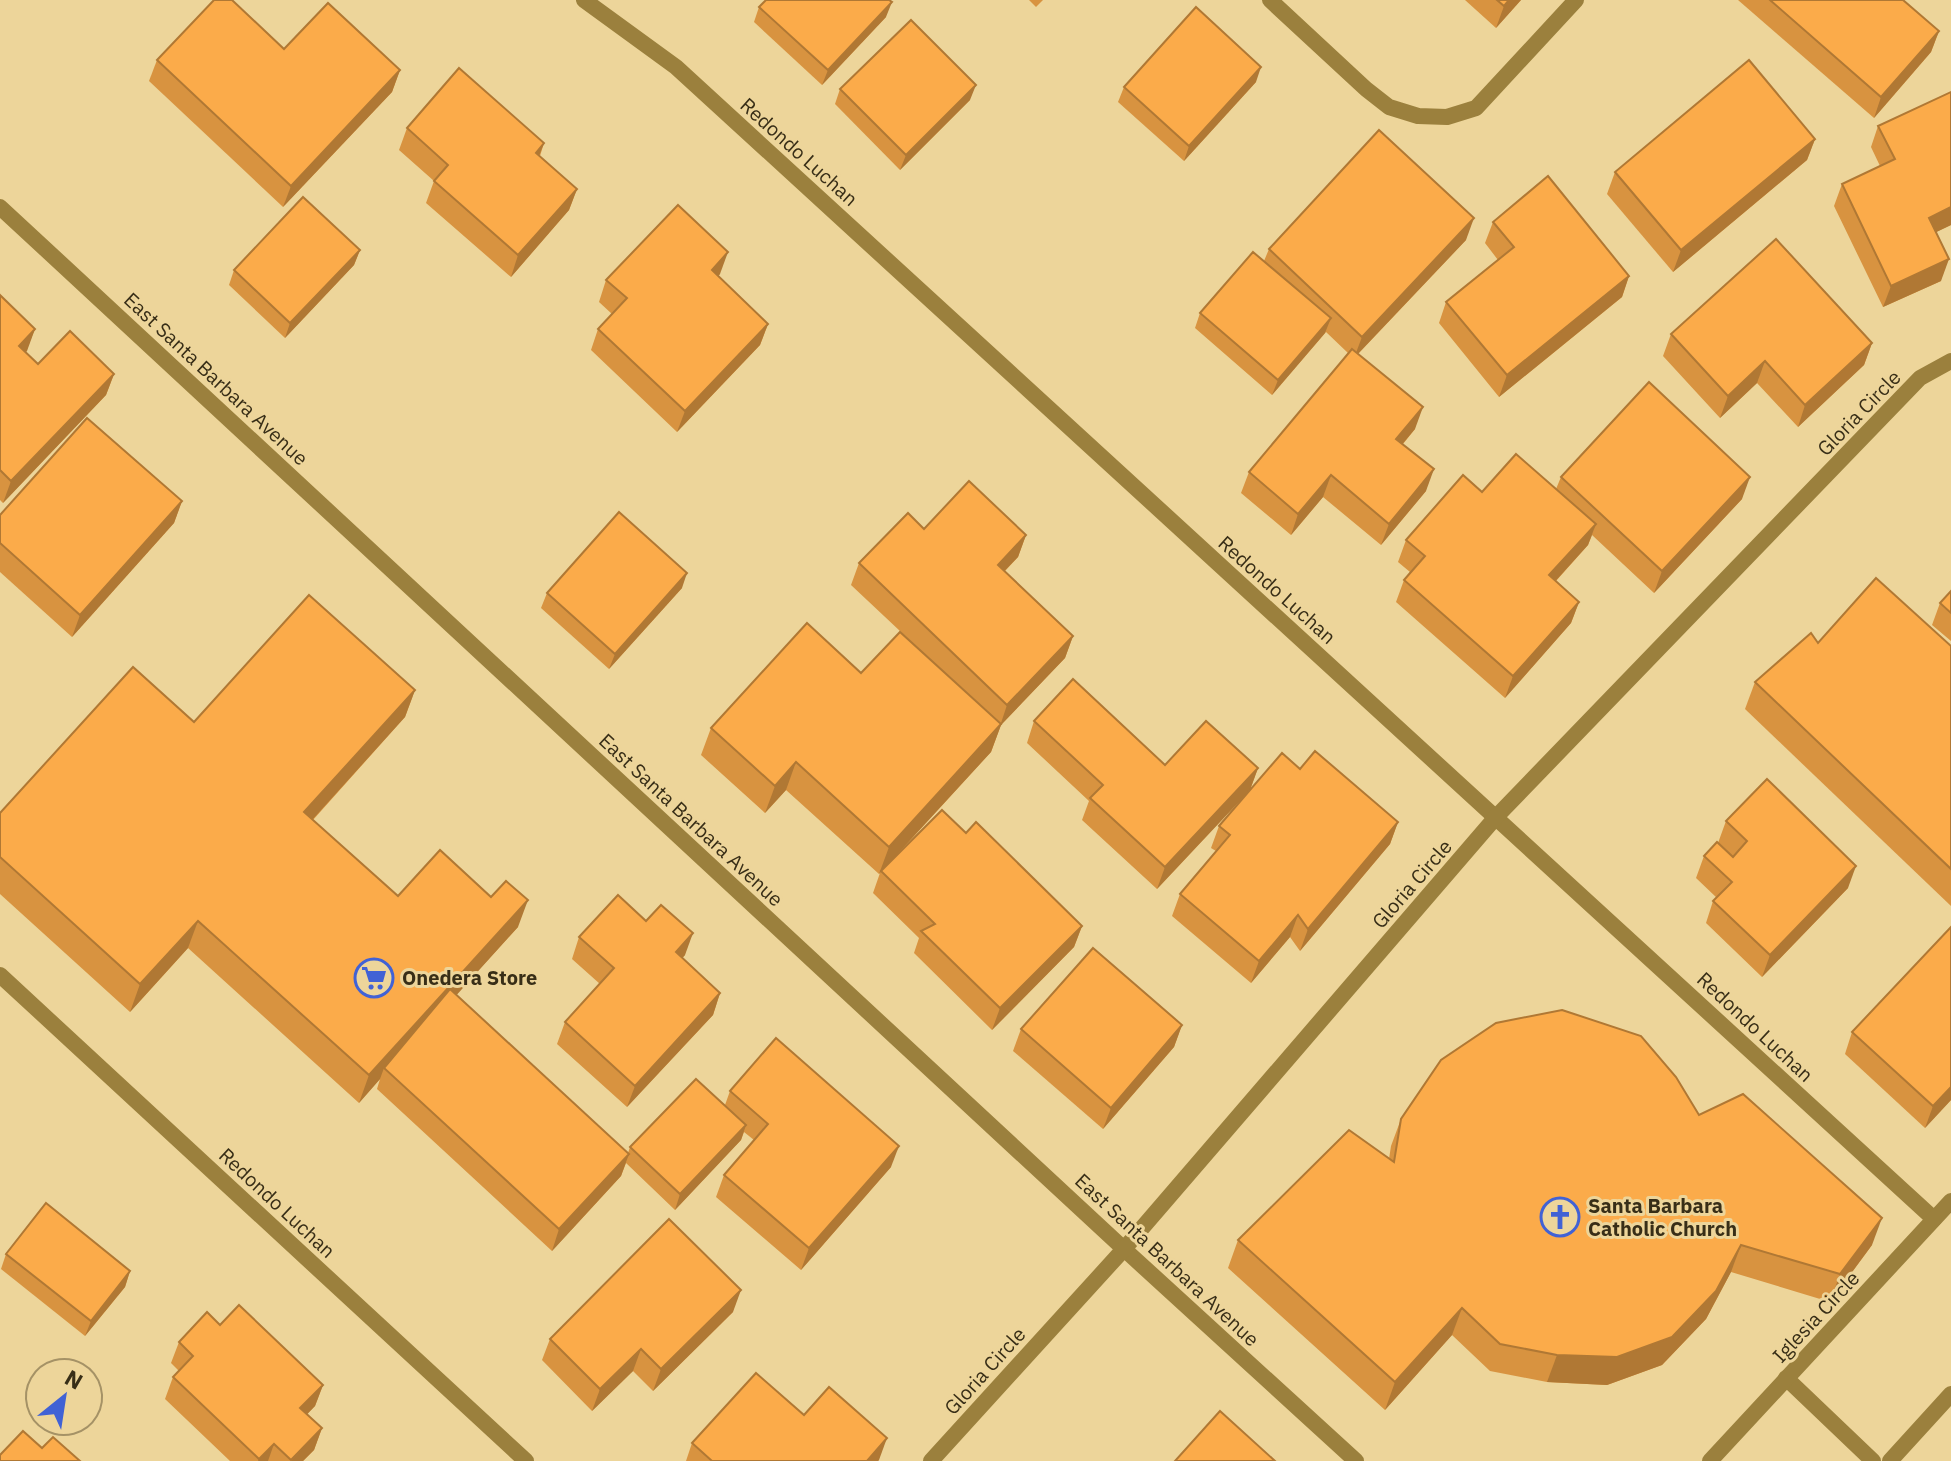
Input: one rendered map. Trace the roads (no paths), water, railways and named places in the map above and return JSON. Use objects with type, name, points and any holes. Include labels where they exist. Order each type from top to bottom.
[{"type":"street","name":"Redondo Luchan","points":[[584,0],[676,67],[1934,1219]]},
{"type":"street","points":[[1270,0],[1389,107],[1418,116],[1447,117],[1476,108],[1576,0]]},
{"type":"street","name":"East Santa Barbara Avenue","points":[[0,207],[1356,1461]]},
{"type":"street","name":"Gloria Circle","points":[[931,1461],[1124,1249],[1496,817],[1920,378],[1951,361]]},
{"type":"street","name":"Redondo Luchan","points":[[0,975],[526,1461]]},
{"type":"street","name":"Iglesia Circle","points":[[1710,1461],[1951,1201]]},
{"type":"street","points":[[1786,1378],[1873,1461]]},
{"type":"street","points":[[1890,1461],[1951,1394]]},
{"type":"place","name":"Onedera Store","points":[[374,978]]},
{"type":"place","name":"Santa Barbara Catholic Church","points":[[1560,1217]]}]
